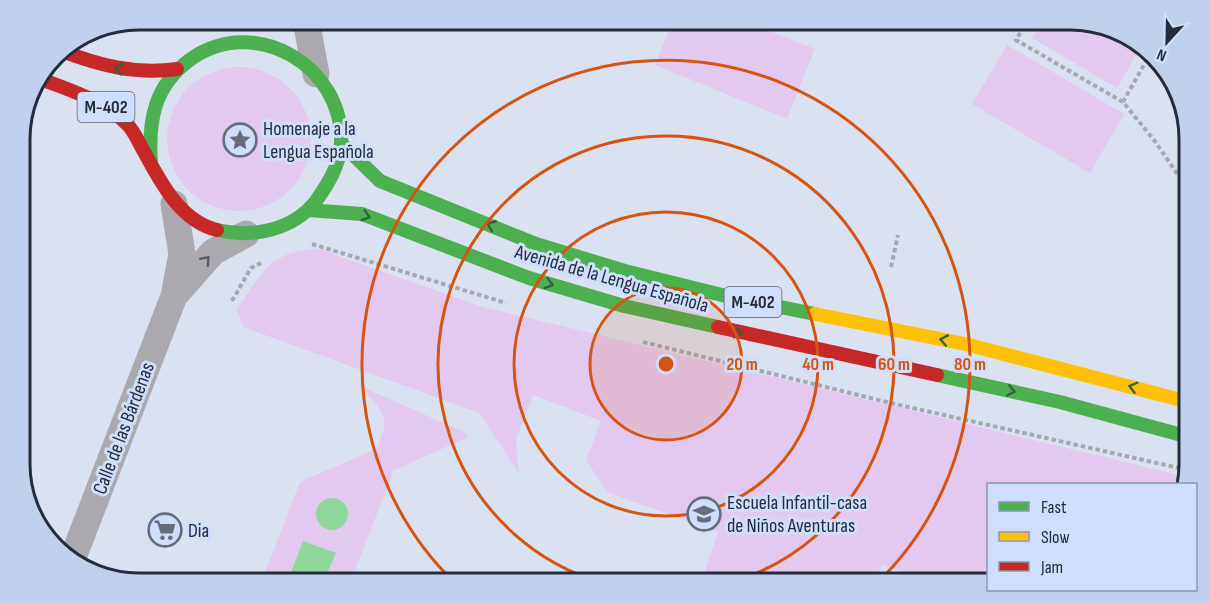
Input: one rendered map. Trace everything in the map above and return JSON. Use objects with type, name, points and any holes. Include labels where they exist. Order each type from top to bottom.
[{"type":"highway","points":[[238,41],[252,31]]},
{"type":"highway","name":"M-402","points":[[46,81],[105,106],[128,124],[174,204],[196,221],[213,229],[246,234],[275,229],[308,210],[329,184],[337,165],[341,143],[339,121],[331,98],[316,74],[280,49],[238,41],[226,42],[201,52],[177,69],[158,97],[149,118],[151,163]]},
{"type":"highway","name":"M-402","points":[[70,54],[115,69],[177,69]]},
{"type":"highway","name":"Avenida de la Lengua Española","points":[[341,143],[380,181],[548,247],[726,296],[965,344],[1179,399]]},
{"type":"highway","name":"Avenida de la Lengua Española","points":[[308,210],[362,214],[529,278],[624,306],[1060,402],[1179,434]]},
{"type":"street","points":[[308,30],[316,74]]},
{"type":"street","name":"Calle de las Bárdenas","points":[[75,553],[174,296],[182,254],[174,204]]},
{"type":"street","name":"Calle de las Bárdenas","points":[[174,296],[213,252],[246,234]]},
{"type":"path","points":[[1022,30],[1016,40],[1123,102],[1154,140],[1179,176]]},
{"type":"path","points":[[1123,102],[1140,72]]},
{"type":"path","points":[[891,267],[898,235]]},
{"type":"shaded area","points":[[669,30],[767,30],[815,49],[787,119],[655,65]]},
{"type":"shaded area","points":[[1037,30],[1092,32],[1118,41],[1137,52],[1117,88],[1032,38]]},
{"type":"shaded area","points":[[1007,45],[1124,114],[1090,173],[972,104]]},
{"type":"shaded area","points":[[239,67],[267,72],[290,88],[306,111],[311,139],[306,167],[290,190],[267,206],[239,211],[211,206],[188,190],[172,167],[167,139],[172,111],[188,88],[211,72]]},
{"type":"shaded area","points":[[319,249],[483,307],[1178,475],[1177,483],[987,483],[987,573],[905,573],[882,565],[879,573],[704,573],[718,532],[607,492],[586,460],[601,421],[533,395],[516,439],[519,473],[479,413],[243,327],[237,309],[261,274],[278,259],[302,251]]},
{"type":"shaded area","points":[[360,386],[464,432],[469,437],[394,470],[354,573],[327,573],[335,553],[303,541],[291,573],[265,573],[300,482],[376,449],[384,428],[383,414]],"holes":[[[317,508],[348,518],[342,527],[318,523]]]},
{"type":"shaded area","points":[[332,498],[343,503],[348,514],[343,525],[332,530],[321,525],[316,514],[321,503]]},
{"type":"shaded area","points":[[303,541],[336,553],[327,573],[291,573]]},
{"type":"traffic: fast","points":[[151,163],[151,133],[156,105],[169,80],[191,59],[216,47],[242,42],[267,46],[291,55],[312,71],[328,91],[338,115],[340,151],[336,167],[325,188],[306,211],[271,230],[244,233],[217,230]]},
{"type":"traffic: fast","points":[[341,143],[380,181],[536,244],[625,271],[726,296],[815,314]]},
{"type":"traffic: fast","points":[[308,210],[362,214],[529,278],[624,306],[718,327]]},
{"type":"traffic: fast","points":[[937,375],[1060,402],[1179,434]]},
{"type":"traffic: slow","points":[[815,314],[965,344],[1179,399]]},
{"type":"traffic: jam","points":[[70,54],[131,70],[177,69]]},
{"type":"traffic: jam","points":[[46,81],[85,96],[118,116],[132,129],[163,185],[181,208],[203,225],[217,230]]},
{"type":"traffic: jam","points":[[718,327],[937,375]]},
{"type":"place","name":"Homenaje a la Lengua Española","points":[[240,140]]},
{"type":"place","name":"Escuela Infantil-casa de Niños Aventuras","points":[[704,514]]},
{"type":"place","name":"Dia","points":[[165,530]]}]
